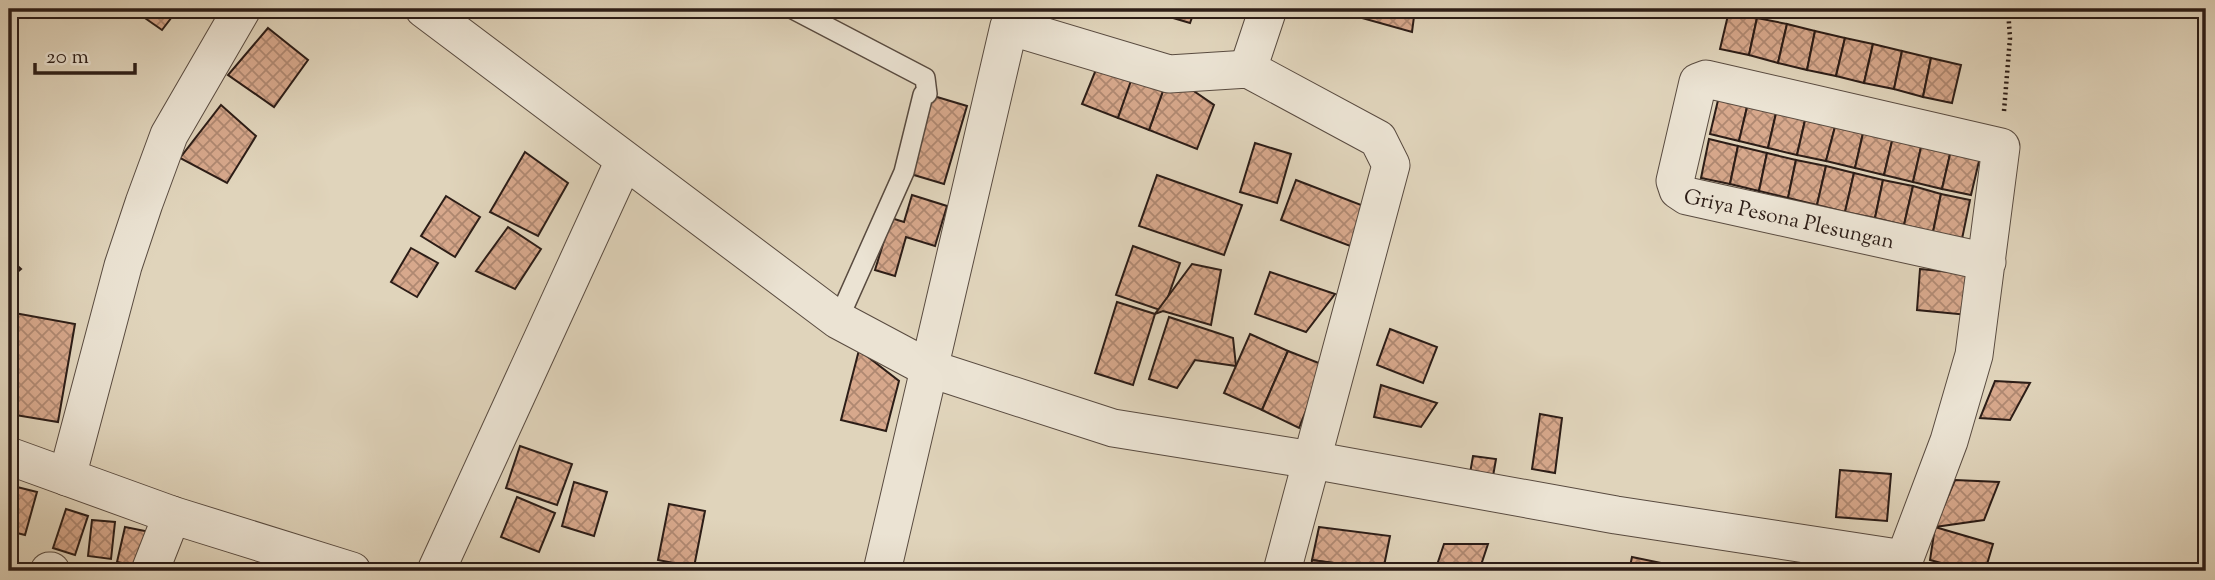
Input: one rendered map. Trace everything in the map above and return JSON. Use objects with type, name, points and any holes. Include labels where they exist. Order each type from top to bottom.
[{"type":"street","points":[[67,477],[123,267],[169,135],[242,9]]},
{"type":"street","points":[[424,9],[838,320],[928,368],[1113,428],[1312,460],[1902,565],[1949,441],[1974,355],[2001,147]]},
{"type":"street","points":[[1248,69],[1268,9]]},
{"type":"street","points":[[882,571],[1011,18],[1169,74],[1248,69],[1378,139],[1391,164],[1282,571]]},
{"type":"street","name":"Griya Pesona Plesungan","points":[[1987,262],[1688,196],[1678,190],[1675,181],[1695,89],[1698,82],[1706,79],[2001,147]]},
{"type":"street","points":[[436,571],[624,161]]},
{"type":"street","points":[[9,456],[172,515],[352,571]]},
{"type":"street","points":[[150,571],[172,515]]},
{"type":"lane","points":[[793,9],[925,78],[927,94],[923,96],[904,172],[838,320]]},
{"type":"path","points":[[2001,147],[2010,38],[2008,9]]},
{"type":"building","points":[[132,9],[178,9],[162,30]]},
{"type":"building","points":[[1154,9],[1195,9],[1190,23],[1153,12]]},
{"type":"building","points":[[1330,9],[1415,9],[1412,32]]},
{"type":"building","points":[[1729,11],[1757,18],[1749,55],[1720,49]]},
{"type":"building","points":[[1757,18],[1787,24],[1778,63],[1749,55]]},
{"type":"building","points":[[1787,24],[1815,31],[1807,70],[1778,63]]},
{"type":"building","points":[[268,28],[308,60],[274,107],[228,75]]},
{"type":"building","points":[[1815,31],[1845,38],[1836,76],[1807,70]]},
{"type":"building","points":[[1845,38],[1873,44],[1864,83],[1836,76]]},
{"type":"building","points":[[1873,44],[1902,51],[1894,89],[1864,83]]},
{"type":"building","points":[[1902,51],[1931,58],[1923,97],[1894,89]]},
{"type":"building","points":[[1931,58],[1961,65],[1952,103],[1923,97]]},
{"type":"building","points":[[1138,65],[1118,118],[1082,104],[1097,67]]},
{"type":"building","points":[[1169,74],[1214,105],[1197,149],[1149,130]]},
{"type":"building","points":[[1169,74],[1149,130],[1118,118],[1132,78]]},
{"type":"building","points":[[927,94],[967,106],[944,184],[904,172]]},
{"type":"building","points":[[1719,96],[1748,103],[1739,141],[1710,134]]},
{"type":"building","points":[[1748,103],[1777,109],[1768,148],[1739,141]]},
{"type":"building","points":[[221,105],[256,136],[227,183],[180,158]]},
{"type":"building","points":[[1777,109],[1806,116],[1797,155],[1768,148]]},
{"type":"building","points":[[1806,116],[1836,123],[1826,161],[1797,155]]},
{"type":"building","points":[[1836,123],[1864,129],[1855,168],[1826,161]]},
{"type":"building","points":[[1864,129],[1893,137],[1884,175],[1855,168]]},
{"type":"building","points":[[1893,137],[1922,143],[1913,182],[1884,175]]},
{"type":"building","points":[[1709,139],[1738,146],[1730,184],[1701,178]]},
{"type":"building","points":[[1255,143],[1291,154],[1277,203],[1240,192]]},
{"type":"building","points":[[1922,143],[1951,150],[1942,189],[1913,182]]},
{"type":"building","points":[[1738,146],[1767,153],[1759,191],[1730,184]]},
{"type":"building","points":[[1951,150],[1980,157],[1971,195],[1942,189]]},
{"type":"building","points":[[525,152],[568,183],[538,236],[490,212]]},
{"type":"building","points":[[1767,153],[1796,160],[1788,198],[1759,191]]},
{"type":"building","points":[[1796,160],[1826,166],[1817,205],[1788,198]]},
{"type":"building","points":[[1826,166],[1854,173],[1845,212],[1817,205]]},
{"type":"building","points":[[1854,173],[1883,180],[1875,218],[1845,212]]},
{"type":"building","points":[[1157,175],[1242,205],[1224,255],[1139,226]]},
{"type":"building","points":[[1296,180],[1369,208],[1353,247],[1281,220]]},
{"type":"building","points":[[1883,180],[1913,186],[1904,225],[1875,218]]},
{"type":"building","points":[[1913,186],[1941,194],[1933,232],[1904,225]]},
{"type":"building","points":[[1941,194],[1970,200],[1962,239],[1933,232]]},
{"type":"building","points":[[912,195],[947,206],[935,246],[906,237],[895,276],[875,270],[891,218],[904,222]]},
{"type":"building","points":[[446,196],[480,217],[455,257],[421,236]]},
{"type":"building","points":[[508,227],[541,249],[515,289],[476,271]]},
{"type":"building","points":[[1133,246],[1180,263],[1163,311],[1116,295]]},
{"type":"building","points":[[411,248],[438,263],[417,297],[391,282]]},
{"type":"building","points":[[9,258],[21,269],[9,279]]},
{"type":"building","points":[[1192,264],[1221,270],[1211,325],[1163,311],[1155,314]]},
{"type":"building","points":[[1920,269],[1971,274],[1968,315],[1917,310]]},
{"type":"building","points":[[1270,272],[1335,294],[1306,332],[1255,314]]},
{"type":"building","points":[[1117,302],[1155,314],[1133,385],[1095,373]]},
{"type":"building","points":[[9,312],[75,324],[58,422],[9,414]]},
{"type":"building","points":[[1169,317],[1233,338],[1236,366],[1195,360],[1177,388],[1149,379]]},
{"type":"building","points":[[1390,329],[1437,347],[1423,383],[1377,365]]},
{"type":"building","points":[[1250,334],[1288,351],[1262,410],[1224,393]]},
{"type":"building","points":[[859,350],[899,381],[886,431],[841,420]]},
{"type":"building","points":[[1288,351],[1324,365],[1299,428],[1262,410]]},
{"type":"building","points":[[1995,381],[2030,383],[2010,420],[1980,418]]},
{"type":"building","points":[[1381,385],[1437,403],[1421,427],[1374,417]]},
{"type":"building","points":[[1540,414],[1562,418],[1555,473],[1532,469]]},
{"type":"building","points":[[520,446],[572,464],[557,505],[506,488]]},
{"type":"building","points":[[1473,456],[1496,459],[1492,482],[1469,479]]},
{"type":"building","points":[[1840,470],[1891,474],[1887,521],[1836,517]]},
{"type":"building","points":[[1955,480],[1999,482],[1984,520],[1935,527]]},
{"type":"building","points":[[574,482],[607,492],[594,536],[562,526]]},
{"type":"building","points":[[9,485],[37,492],[25,535],[9,531]]},
{"type":"building","points":[[517,497],[555,513],[539,552],[501,537]]},
{"type":"building","points":[[669,504],[705,511],[694,567],[658,560]]},
{"type":"building","points":[[66,509],[88,516],[75,555],[53,548]]},
{"type":"building","points":[[92,520],[115,522],[111,559],[88,556]]},
{"type":"building","points":[[125,527],[150,532],[142,567],[117,562]]},
{"type":"building","points":[[1319,527],[1390,536],[1383,571],[1312,560]]},
{"type":"building","points":[[1935,527],[1993,544],[1985,571],[1971,571],[1930,560]]},
{"type":"building","points":[[1444,544],[1488,544],[1479,571],[1435,571]]},
{"type":"building","points":[[1632,557],[1666,564],[1664,571],[1629,571]]},
{"type":"building","points":[[1312,560],[1357,566],[1355,571],[1311,571]]}]
